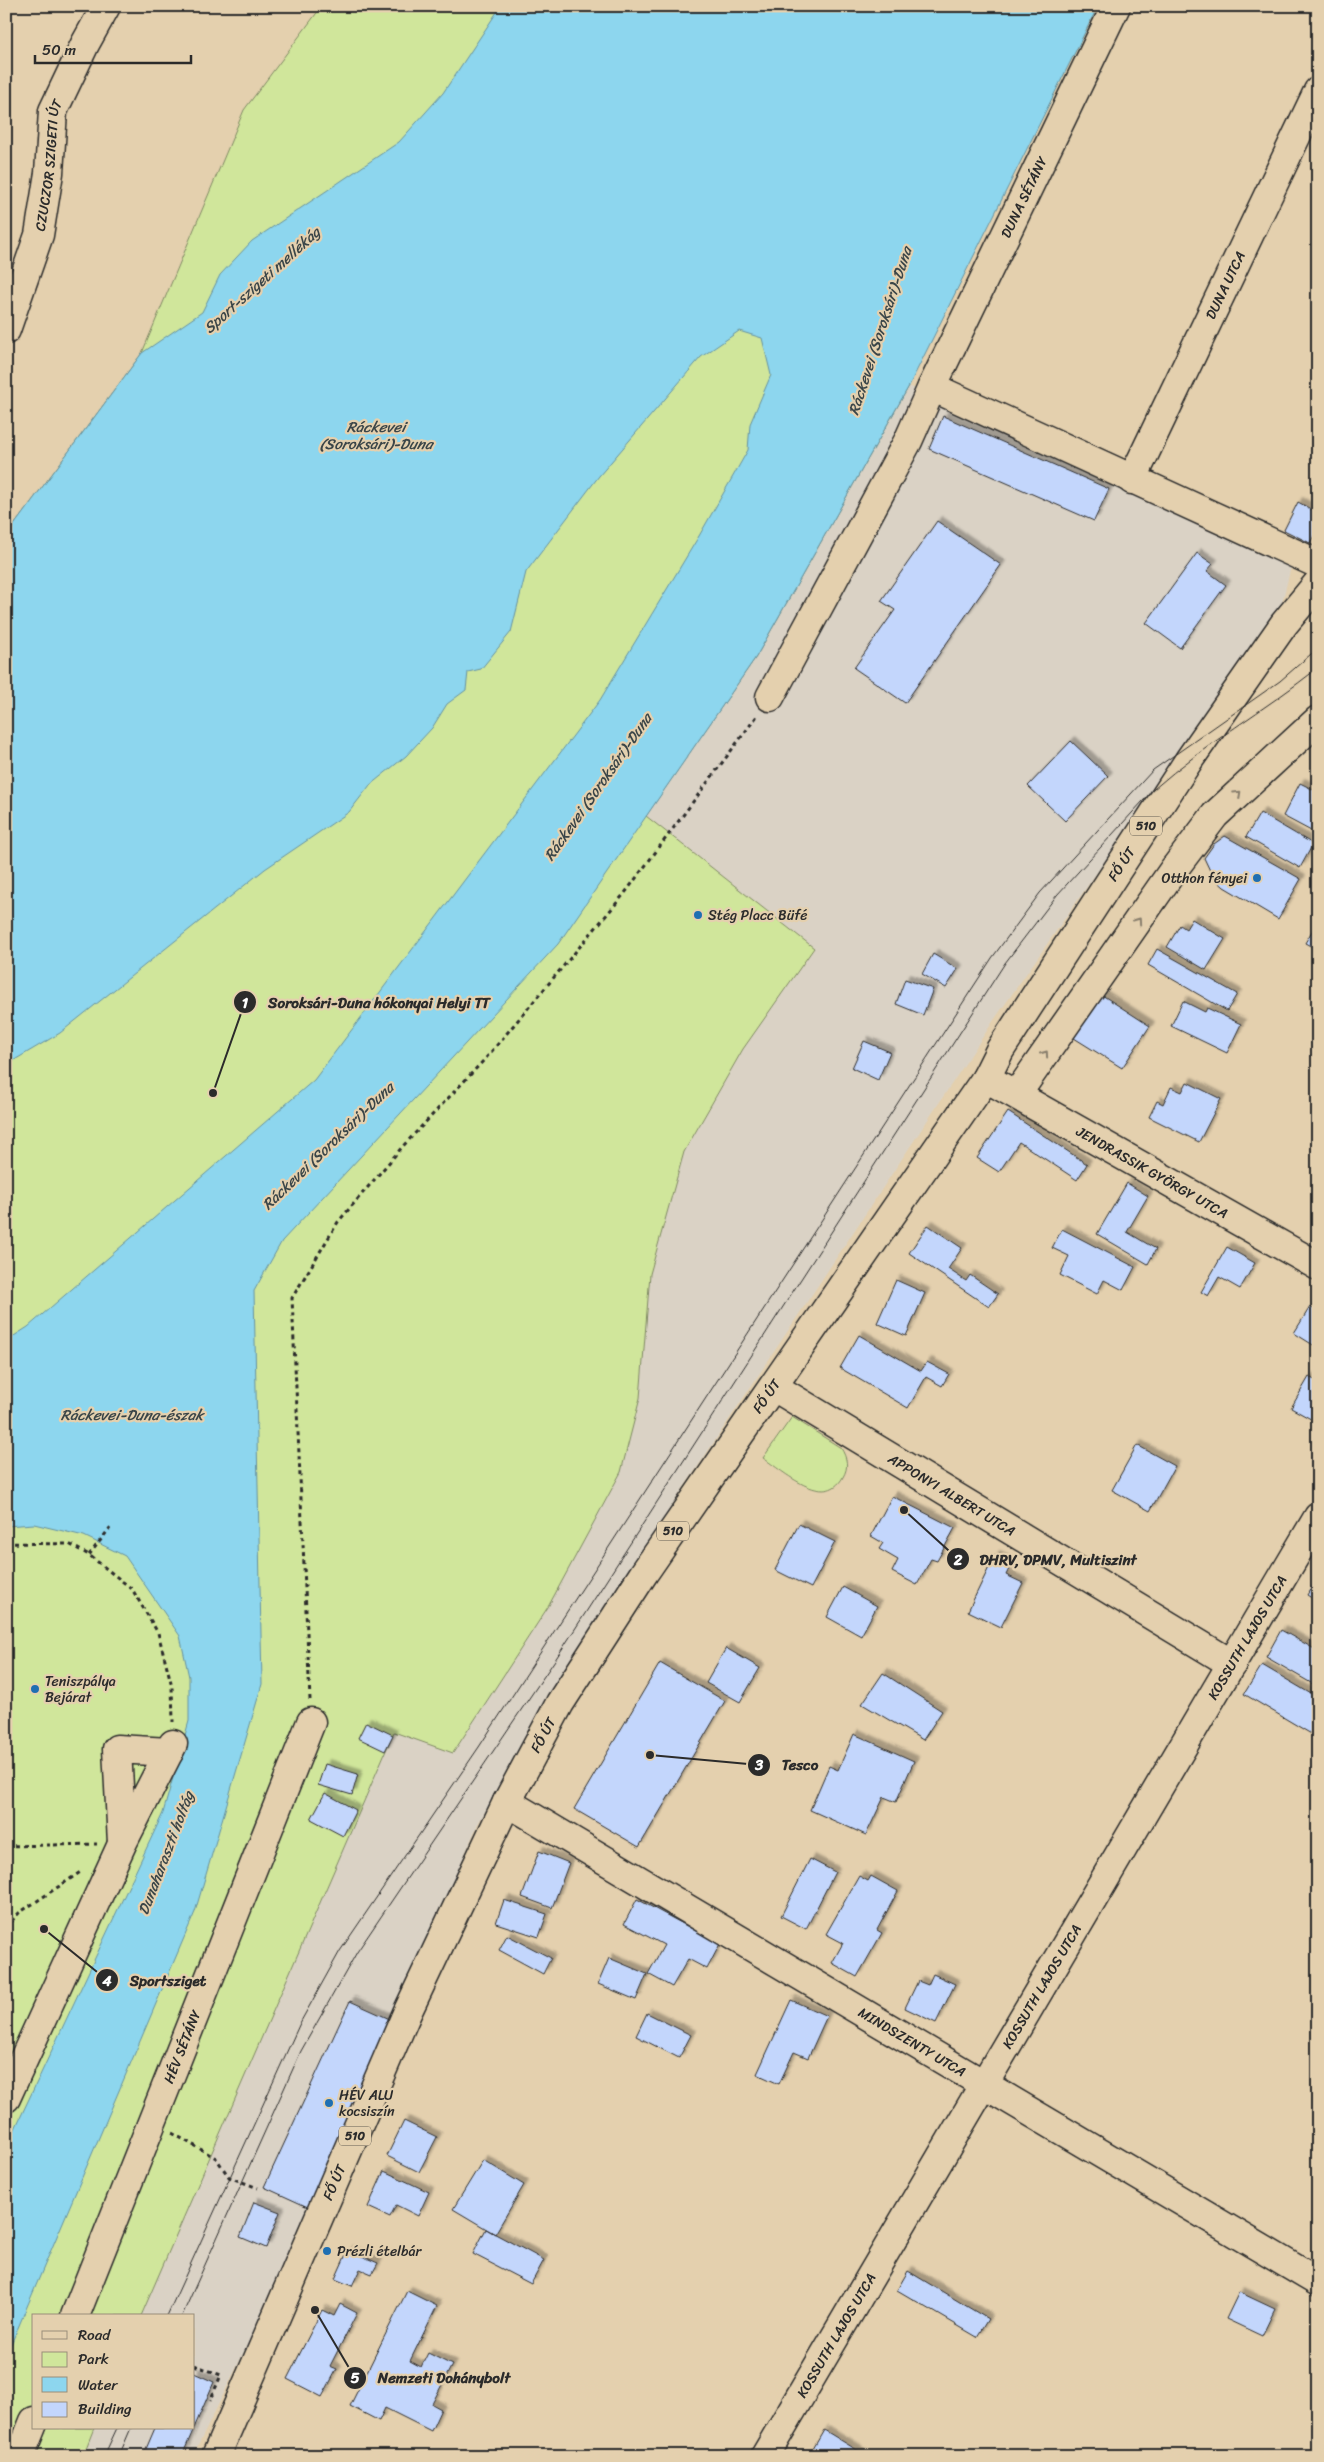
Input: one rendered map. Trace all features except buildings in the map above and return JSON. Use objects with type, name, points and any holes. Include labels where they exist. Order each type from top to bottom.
[{"type":"street","name":"CZUCZOR SZIGETI ÚT","points":[[6,330],[39,235],[49,173],[53,112],[85,44],[106,6]]},
{"type":"street","name":"DUNA SÉTÁNY","points":[[770,697],[908,442],[932,387],[1116,6]]},
{"type":"street","name":"DUNA UTCA","points":[[1132,480],[1318,91]]},
{"type":"street","points":[[932,387],[1318,564]]},
{"type":"street","name":"FŐ ÚT","points":[[216,2456],[407,2013],[507,1802],[566,1695],[644,1573],[986,1078],[1005,1042],[1189,760],[1284,624],[1318,583]]},
{"type":"street","name":"FŐ ÚT","points":[[986,1078],[1009,1055],[1244,705],[1318,607]]},
{"type":"street","points":[[1017,1094],[1174,869],[1215,815],[1318,720]]},
{"type":"street","name":"JENDRASSIK GYÖRGY UTCA","points":[[986,1078],[1318,1266]]},
{"type":"street","name":"APPONYI ALBERT UTCA","points":[[774,1387],[1232,1664]]},
{"type":"street","name":"KOSSUTH LAJOS UTCA","points":[[765,2456],[1318,1518]]},
{"type":"street","name":"HÉV SÉTÁNY","points":[[77,2314],[311,1722]]},
{"type":"street","points":[[6,2098],[122,1844],[171,1748],[117,1749],[122,1844]]},
{"type":"street","name":"MINDSZENTY UTCA","points":[[507,1802],[1318,2282]]},
{"type":"street","points":[[20,2456],[32,2426]]},
{"type":"path","points":[[311,1722],[292,1298],[338,1222],[404,1145],[486,1058],[613,908],[770,697]]},
{"type":"path","points":[[88,1555],[110,1528]]},
{"type":"path","points":[[6,1543],[69,1544],[88,1555],[132,1589],[158,1634],[172,1686],[171,1748]]},
{"type":"path","points":[[6,1846],[122,1844]]},
{"type":"path","points":[[6,1927],[19,1913],[82,1870]]},
{"type":"path","points":[[153,2120],[202,2152],[216,2158],[229,2177],[258,2188]]},
{"type":"path","points":[[195,2365],[221,2375],[210,2401]]},
{"type":"shaded area","points":[[909,386],[1293,559],[1280,611],[994,1020],[626,1575],[478,1824],[291,2257],[193,2456],[83,2456],[93,2430],[195,2430],[195,2314],[142,2314],[187,2205],[394,1732],[453,1753],[640,1398],[650,1274],[684,1152],[743,1049],[814,948],[646,816],[756,657]]},
{"type":"green space","points":[[322,6],[860,6],[909,386],[756,657],[646,816],[814,948],[743,1049],[684,1152],[650,1274],[640,1398],[621,1472],[548,1607],[453,1753],[394,1732],[142,2314],[32,2314],[32,2430],[93,2430],[83,2456],[6,2456],[6,536],[142,353],[244,110]]},
{"type":"green space","points":[[792,1417],[841,1448],[845,1455],[847,1466],[843,1477],[835,1486],[826,1490],[804,1485],[763,1458]]},
{"type":"water","points":[[501,6],[1098,6],[909,386],[756,657],[558,944],[282,1241],[254,1291],[262,1684],[195,1912],[6,2356],[6,2148],[163,1813],[189,1721],[189,1677],[180,1636],[125,1556],[84,1536],[34,1524],[6,1526],[6,1341],[28,1327],[314,1080],[600,700],[699,536],[748,450],[750,424],[771,375],[762,338],[739,331],[701,357],[599,476],[526,572],[511,632],[481,669],[468,672],[466,690],[447,704],[432,728],[406,756],[370,785],[349,812],[265,869],[60,1033],[6,1065],[6,536],[142,353],[202,312],[220,275],[252,241],[399,142],[443,93]]},
{"type":"tram line","points":[[168,2314],[300,2023],[340,1951],[479,1747],[992,958],[1040,893],[1153,770],[1280,681],[1318,648]]},
{"type":"tram line","points":[[183,2314],[301,2051],[357,1952],[555,1660],[1005,963],[1057,895],[1154,789],[1214,742],[1318,668]]},
{"type":"tram line","points":[[104,2456],[116,2430]]},
{"type":"tram line","points":[[119,2456],[130,2430]]},
{"type":"place","name":"Otthon fényei","points":[[1257,878]]},
{"type":"place","name":"Stég Placc Büfé","points":[[698,915]]},
{"type":"place","name":"Soroksári-Duna hókonyai Helyi TT","points":[[213,1093]]},
{"type":"place","name":"DHRV, DPMV, Multiszint","points":[[904,1510]]},
{"type":"place","name":"Teniszpálya Bejárat","points":[[35,1689]]},
{"type":"place","name":"Tesco","points":[[650,1755]]},
{"type":"place","name":"Sportsziget","points":[[44,1929]]},
{"type":"place","name":"HÉV ALU kocsiszín","points":[[329,2103]]},
{"type":"place","name":"Prézli ételbár","points":[[327,2251]]},
{"type":"place","name":"Nemzeti Dohánybolt","points":[[315,2310]]},
{"type":"water label","name":"Sport-szigeti mellékág","points":[[262,280]]},
{"type":"water label","name":"Ráckevei (Soroksári)-Duna","points":[[880,331]]},
{"type":"water label","name":"Ráckevei (Soroksári)-Duna","points":[[376,436]]},
{"type":"water label","name":"Ráckevei (Soroksári)-Duna","points":[[598,787]]},
{"type":"water label","name":"Ráckevei (Soroksári)-Duna","points":[[328,1146]]},
{"type":"water label","name":"Ráckevei-Duna-észak","points":[[132,1415]]},
{"type":"water label","name":"Dunaharaszti holtág","points":[[166,1853]]}]
